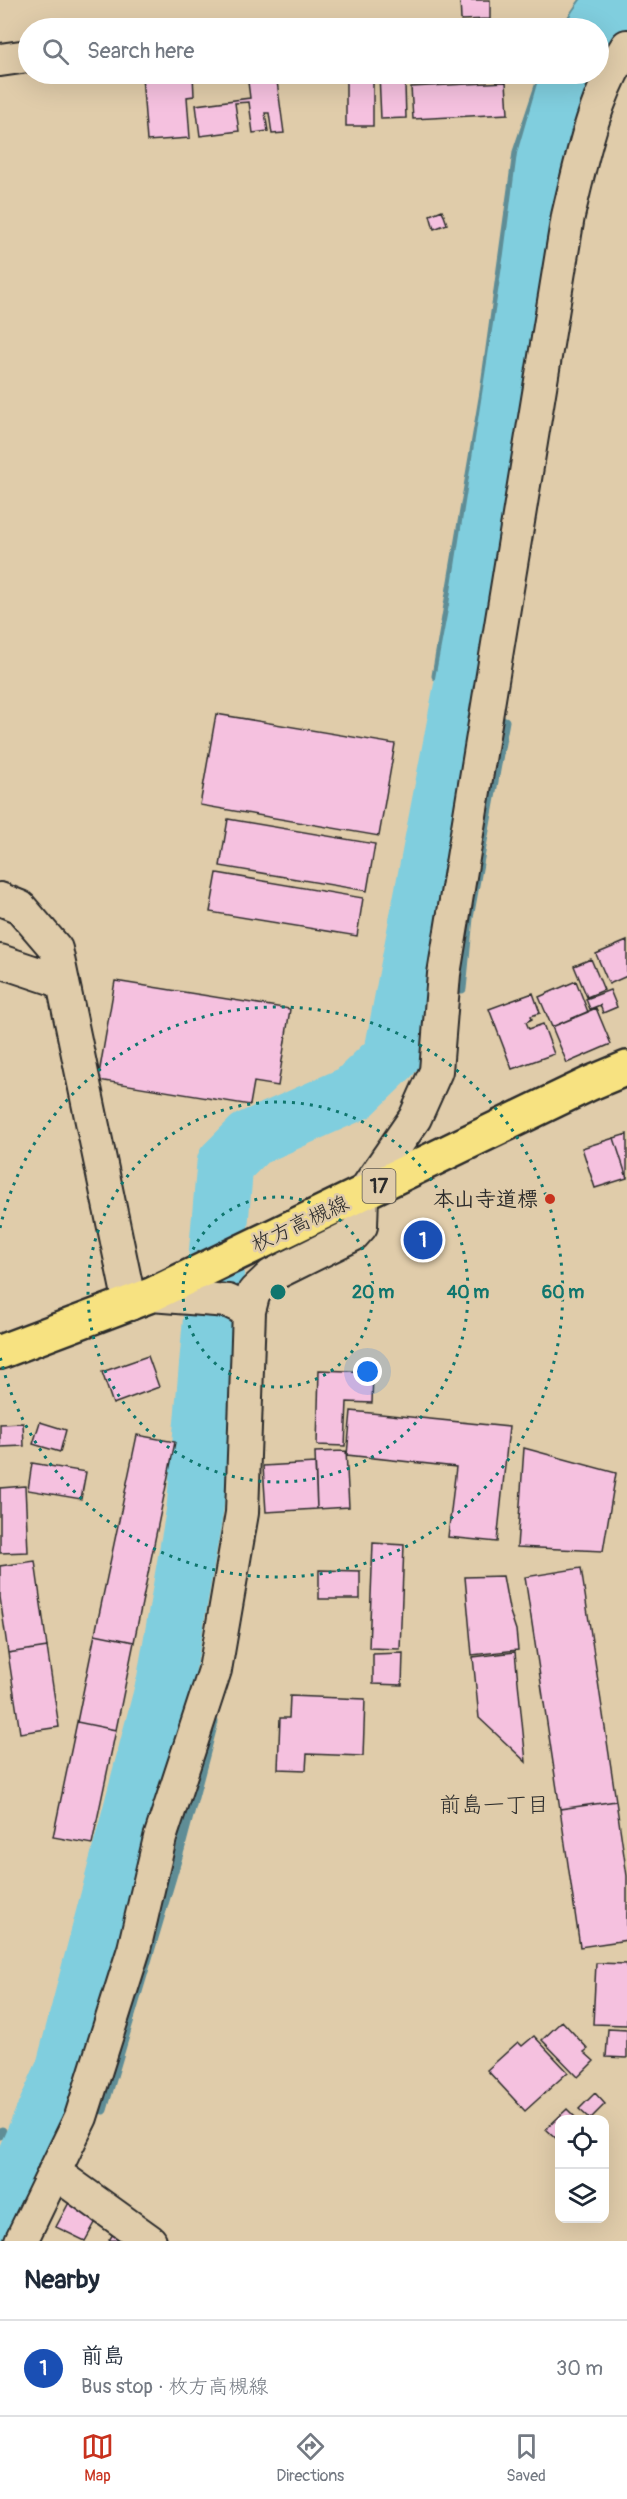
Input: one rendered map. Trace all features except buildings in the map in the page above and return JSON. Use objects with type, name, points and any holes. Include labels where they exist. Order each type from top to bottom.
[{"type":"main road","name":"枚方高槻線","points":[[0,1352],[141,1300],[591,1083],[627,1068]]},
{"type":"street","points":[[609,67],[614,52]]},
{"type":"street","points":[[0,60],[18,57]]},
{"type":"street","points":[[21,2241],[81,2117],[134,1949],[160,1838],[215,1671],[242,1513],[249,1311],[254,1292],[272,1275],[353,1235],[361,1226],[362,1195],[415,1118],[436,1071],[444,974],[568,216],[588,130],[603,84]]},
{"type":"street","points":[[0,899],[20,907],[56,949],[141,1300],[228,1301],[249,1311]]},
{"type":"street","points":[[0,961],[63,982]]},
{"type":"street","points":[[54,2172],[150,2241]]},
{"type":"waterway","points":[[572,18],[584,0]]},
{"type":"waterway","points":[[603,18],[616,0]]},
{"type":"waterway","points":[[436,676],[484,392],[517,152],[540,84]]},
{"type":"waterway","points":[[0,2215],[64,2070],[165,1682],[195,1509],[225,1164],[250,1139],[354,1093],[392,1056],[477,610],[532,259],[545,159],[567,84]]},
{"type":"waterway","points":[[462,989],[469,918],[505,721]]},
{"type":"waterway","points":[[103,2110],[180,1850],[214,1722]]},
{"type":"waterway","points":[[0,2135],[2,2131]]},
{"type":"place","name":"本山寺道標","points":[[550,1199]]},
{"type":"place","name":"前島","points":[[423,1240]]},
{"type":"district","name":"前島一丁目","points":[[494,1805]]}]
